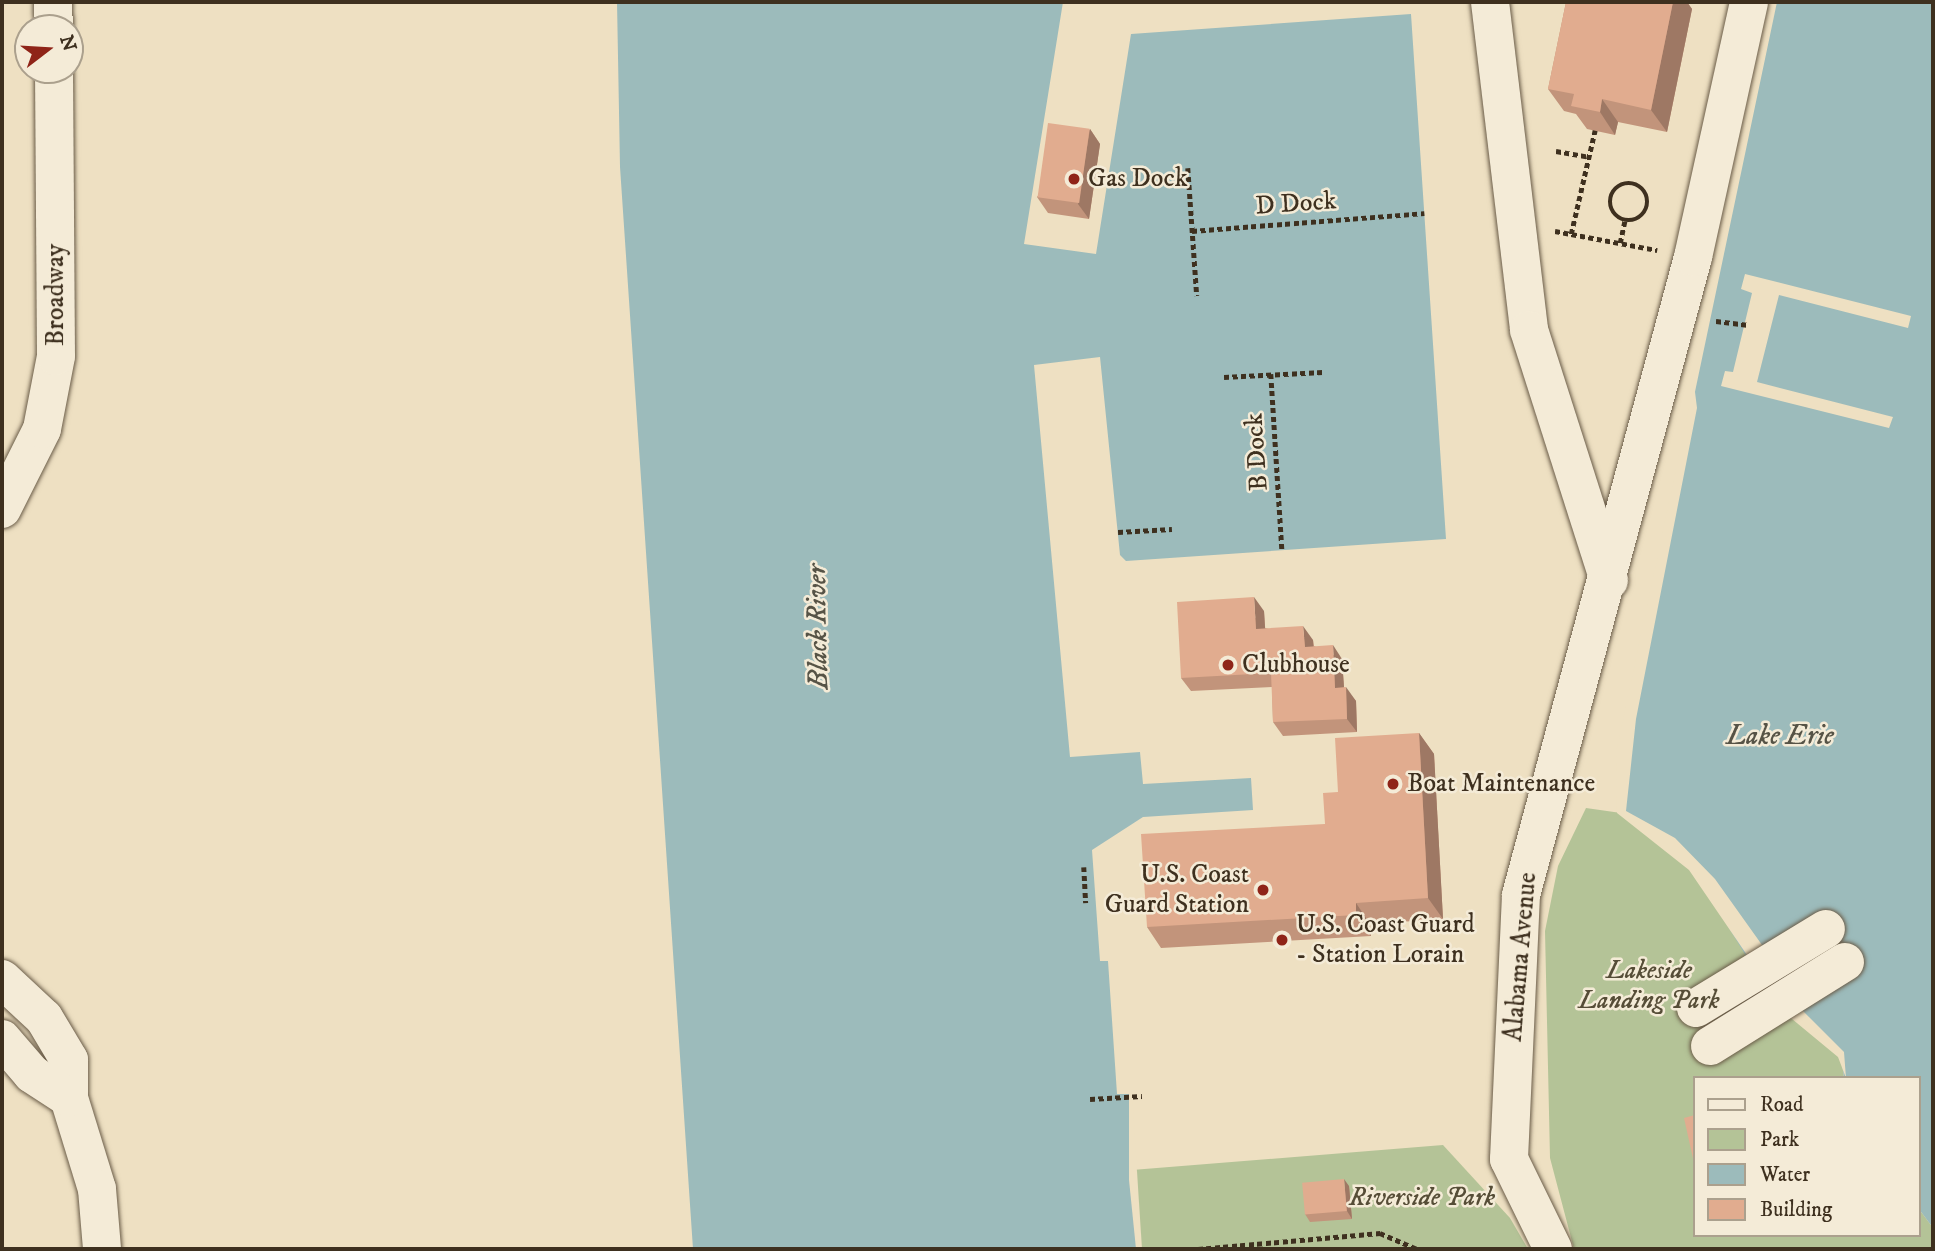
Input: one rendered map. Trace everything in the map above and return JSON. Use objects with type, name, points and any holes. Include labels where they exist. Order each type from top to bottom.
[{"type":"street","points":[[1490,2],[1530,330],[1609,581]]},
{"type":"street","name":"Alabama Avenue","points":[[1553,1249],[1509,1160],[1521,895],[1609,581],[1693,257],[1749,2]]},
{"type":"street","name":"Broadway","points":[[2,509],[42,429],[54,368],[54,84]]},
{"type":"street","points":[[1696,1008],[1826,929]]},
{"type":"street","points":[[1710,1046],[1845,962]]},
{"type":"street","points":[[2,979],[44,1018],[69,1060],[69,1098],[97,1189],[102,1249]]},
{"type":"street","points":[[2,1039],[32,1074],[69,1098]]},
{"type":"path","points":[[1571,234],[1595,130]]},
{"type":"path","points":[[1556,151],[1589,157]]},
{"type":"path","points":[[1188,168],[1197,296]]},
{"type":"path","points":[[1628,183],[1640,186],[1648,203],[1637,219],[1625,220],[1614,215],[1610,197],[1628,183]]},
{"type":"path","name":"D Dock","points":[[1192,231],[1424,214]]},
{"type":"path","points":[[1620,243],[1625,220]]},
{"type":"path","points":[[1517,223],[1693,257]]},
{"type":"path","points":[[1714,330],[1717,318],[1749,325]]},
{"type":"path","points":[[1224,377],[1323,372]]},
{"type":"path","name":"B Dock","points":[[1271,374],[1282,551]]},
{"type":"path","points":[[1118,532],[1172,529]]},
{"type":"path","points":[[1084,867],[1086,903]]},
{"type":"path","points":[[1090,1099],[1142,1096]]},
{"type":"path","points":[[1198,1249],[1380,1233],[1417,1249]]},
{"type":"green space","name":"Lakeside Landing Park","points":[[1586,808],[1621,813],[1692,868],[1786,1010],[1841,1055],[1844,1076],[1694,1076],[1694,1237],[1921,1237],[1921,1212],[1933,1228],[1933,1249],[1574,1249],[1550,1158],[1545,931],[1558,866]]},
{"type":"green space","name":"Riverside Park","points":[[1443,1145],[1510,1218],[1528,1249],[1139,1249],[1132,1170]]},
{"type":"water","name":"Black River","points":[[617,2],[1063,2],[1024,244],[1096,254],[1131,34],[1411,14],[1446,539],[1126,561],[1120,555],[1100,357],[1034,365],[1070,757],[1140,752],[1143,784],[1251,778],[1253,810],[1143,817],[1092,850],[1100,961],[1108,961],[1117,1094],[1129,1094],[1139,1249],[693,1249],[620,167]]},
{"type":"water","name":"Lake Erie","points":[[1777,2],[1933,2],[1933,1228],[1921,1212],[1921,1076],[1844,1076],[1841,1055],[1787,1010],[1781,1013],[1692,868],[1621,813],[1619,753]]},
{"type":"pier","points":[[1745,274],[1911,316],[1908,328],[1779,295],[1757,382],[1893,417],[1889,428],[1721,386],[1725,371],[1733,372],[1752,293],[1741,289]]},
{"type":"pier","points":[[1694,384],[1697,408],[1636,719],[1626,811],[1675,838],[1715,879],[1767,952],[1749,958],[1689,870],[1617,813],[1616,753]]},
{"type":"pier","points":[[1795,1003],[1844,1052],[1846,1076],[1838,1057],[1786,1014]]},
{"type":"pier","points":[[1129,1094],[1132,1094],[1142,1249],[1136,1249],[1129,1180]]},
{"type":"building","points":[[1566,2],[1673,2],[1651,110],[1602,99],[1600,112],[1571,106],[1574,94],[1548,89]]},
{"type":"building","points":[[1048,123],[1090,129],[1079,203],[1038,197]]},
{"type":"building","points":[[1254,597],[1256,629],[1303,626],[1305,647],[1333,645],[1335,688],[1346,687],[1347,719],[1273,722],[1271,673],[1181,678],[1177,602]]},
{"type":"building","points":[[1419,733],[1428,898],[1356,903],[1356,915],[1147,927],[1141,834],[1325,824],[1323,793],[1338,792],[1335,738]]},
{"type":"building","points":[[1694,1115],[1694,1163],[1684,1118]]},
{"type":"building","points":[[1344,1179],[1347,1211],[1305,1215],[1302,1183]]},
{"type":"place","name":"Gas Dock","points":[[1074,179]]},
{"type":"place","name":"Clubhouse","points":[[1228,665]]},
{"type":"place","name":"Boat Maintenance","points":[[1393,784]]},
{"type":"place","name":"U.S. Coast Guard Station","points":[[1263,890]]},
{"type":"place","name":"U.S. Coast Guard - Station Lorain","points":[[1282,940]]}]
